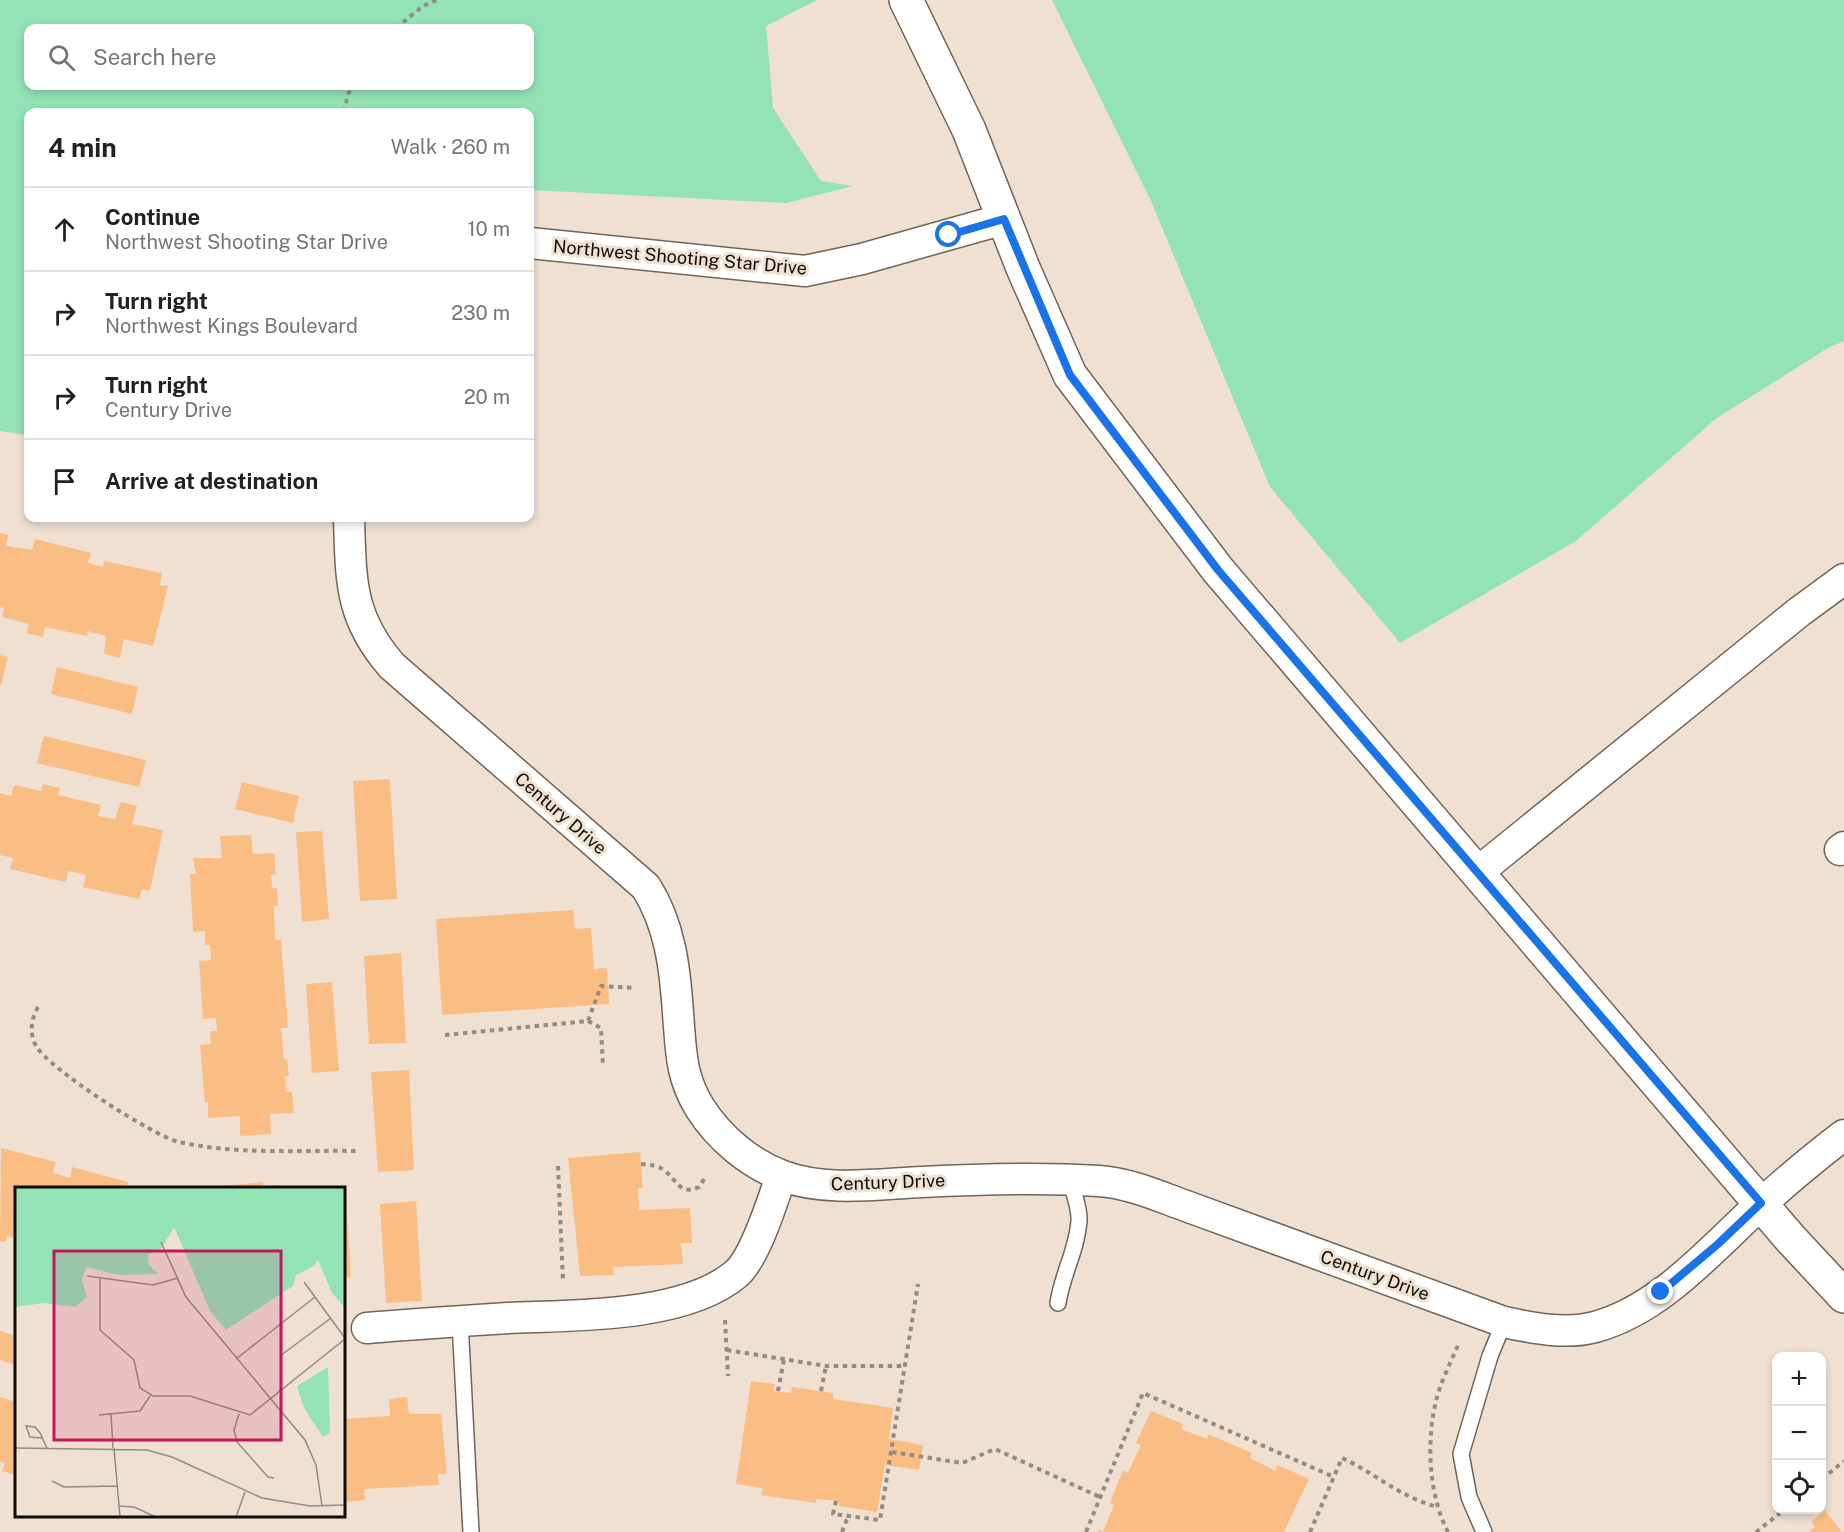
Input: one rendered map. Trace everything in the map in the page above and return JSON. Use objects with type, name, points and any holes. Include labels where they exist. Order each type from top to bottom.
[{"type":"street","points":[[906,0],[969,130],[1070,375],[1218,570],[1761,1203],[1844,1296]]},
{"type":"street","name":"Northwest Shooting Star Drive","points":[[534,243],[805,271],[862,259],[1004,219]]},
{"type":"street","name":"Century Drive","points":[[349,522],[355,604],[369,636],[392,666],[646,887],[660,909],[670,940],[680,1053],[688,1085],[701,1109],[741,1153],[781,1176],[825,1185],[1070,1179],[1103,1181],[1135,1188],[1504,1322],[1534,1329],[1592,1328],[1610,1322],[1661,1292],[1718,1244],[1761,1203],[1844,1135]]},
{"type":"street","points":[[1478,872],[1799,612],[1844,579]]},
{"type":"street","points":[[367,1328],[602,1313],[660,1306],[699,1296],[737,1273],[762,1231],[781,1176]]},
{"type":"lane","points":[[1058,1303],[1061,1283],[1073,1251],[1079,1219],[1070,1179]]},
{"type":"lane","points":[[460,1321],[471,1532]]},
{"type":"lane","points":[[1484,1532],[1469,1497],[1461,1454],[1491,1356],[1504,1322]]},
{"type":"path","points":[[401,24],[423,6],[436,0]]},
{"type":"path","points":[[345,108],[350,90]]},
{"type":"path","points":[[588,1021],[601,986],[634,988]]},
{"type":"path","points":[[38,1007],[31,1020],[32,1030],[35,1045],[43,1056],[75,1081],[151,1130],[177,1141],[220,1149],[357,1151]]},
{"type":"path","points":[[445,1035],[588,1021],[601,1028],[603,1067]]},
{"type":"path","points":[[641,1164],[655,1165],[665,1170],[679,1187],[686,1190],[699,1187],[706,1176]]},
{"type":"path","points":[[558,1166],[564,1286]]},
{"type":"path","points":[[836,1501],[833,1514],[880,1520],[918,1284]]},
{"type":"path","points":[[727,1350],[826,1366],[905,1366]]},
{"type":"path","points":[[778,1391],[784,1359]]},
{"type":"path","points":[[821,1391],[826,1366]]},
{"type":"path","points":[[1086,1532],[1143,1393],[1334,1478]]},
{"type":"path","points":[[892,1452],[962,1463],[995,1449],[1100,1497]]},
{"type":"path","points":[[1310,1532],[1342,1458],[1365,1468],[1391,1488],[1419,1503],[1438,1507]]},
{"type":"path","points":[[1826,1475],[1844,1461]]},
{"type":"path","points":[[1756,1532],[1778,1514]]},
{"type":"path","points":[[842,1532],[848,1516]]},
{"type":"green space","points":[[0,0],[817,0],[766,26],[773,108],[821,181],[853,186],[786,203],[534,190],[534,108],[24,108],[24,434],[0,431]]},
{"type":"green space","points":[[1052,0],[1844,0],[1844,341],[1828,348],[1717,418],[1576,541],[1400,643],[1270,487],[1151,201]]},
{"type":"building","points":[[0,533],[8,535],[6,546],[32,550],[35,539],[91,553],[88,563],[103,567],[104,561],[162,573],[160,585],[168,586],[153,646],[124,639],[120,658],[104,654],[106,636],[88,631],[87,636],[45,627],[43,637],[26,633],[29,624],[2,617],[4,608],[0,607]]},
{"type":"building","points":[[0,655],[8,657],[1,685],[0,685]]},
{"type":"building","points":[[57,667],[138,687],[132,714],[51,694]]},
{"type":"building","points":[[44,736],[146,760],[139,787],[37,763]]},
{"type":"building","points":[[390,779],[397,899],[360,901],[353,781]]},
{"type":"building","points":[[242,782],[299,796],[293,823],[235,809]]},
{"type":"building","points":[[43,784],[60,788],[58,795],[101,805],[98,816],[115,819],[121,802],[137,806],[132,824],[163,830],[150,891],[142,889],[139,899],[83,887],[86,875],[68,871],[66,882],[10,869],[13,858],[0,855],[0,793],[11,796],[14,785],[41,791]]},
{"type":"building","points":[[322,831],[329,919],[302,922],[296,832]]},
{"type":"building","points":[[251,835],[253,854],[274,853],[276,874],[271,875],[272,888],[277,888],[278,906],[274,906],[275,940],[281,940],[288,1028],[281,1028],[284,1059],[287,1059],[289,1076],[285,1076],[286,1092],[292,1092],[294,1113],[270,1114],[271,1134],[240,1136],[240,1116],[208,1118],[208,1102],[205,1103],[200,1045],[211,1044],[210,1031],[217,1031],[216,1018],[203,1019],[199,961],[211,960],[210,945],[205,945],[205,931],[193,932],[190,874],[196,874],[193,858],[222,858],[220,836]]},
{"type":"building","points":[[573,910],[575,929],[591,928],[594,969],[607,968],[609,1004],[442,1015],[436,919]]},
{"type":"building","points":[[401,953],[406,1043],[369,1044],[364,956]]},
{"type":"building","points":[[332,982],[339,1071],[312,1073],[306,984]]},
{"type":"building","points":[[409,1070],[414,1170],[378,1172],[371,1072]]},
{"type":"building","points":[[1,1148],[56,1162],[53,1173],[70,1178],[72,1167],[128,1182],[126,1187],[15,1187],[15,1239],[7,1236],[6,1242],[0,1241]]},
{"type":"building","points":[[640,1152],[643,1188],[638,1188],[639,1210],[690,1208],[692,1243],[681,1243],[683,1264],[613,1267],[614,1275],[580,1276],[568,1158]]},
{"type":"building","points":[[263,1182],[263,1187],[212,1187]]},
{"type":"building","points":[[416,1201],[422,1301],[386,1303],[380,1204]]},
{"type":"building","points":[[345,1202],[346,1202],[351,1277],[345,1278]]},
{"type":"building","points":[[0,1331],[15,1336],[15,1365],[0,1360]]},
{"type":"building","points":[[751,1381],[775,1384],[773,1391],[791,1393],[792,1387],[833,1393],[833,1399],[893,1408],[889,1439],[923,1445],[919,1470],[885,1465],[877,1512],[839,1506],[836,1501],[816,1499],[816,1503],[761,1495],[763,1488],[736,1484]]},
{"type":"building","points":[[0,1397],[15,1402],[15,1475],[2,1471],[5,1463],[0,1461]]},
{"type":"building","points":[[407,1397],[409,1414],[441,1414],[447,1474],[438,1474],[439,1485],[364,1489],[365,1500],[345,1502],[345,1419],[390,1416],[389,1399]]},
{"type":"building","points":[[1151,1411],[1183,1424],[1181,1429],[1207,1439],[1208,1434],[1252,1453],[1250,1458],[1276,1471],[1277,1465],[1309,1479],[1284,1532],[1103,1532],[1114,1505],[1110,1503],[1123,1470],[1128,1473],[1141,1445],[1136,1443]]},
{"type":"building","points":[[1826,1512],[1842,1532],[1809,1532],[1815,1527],[1811,1522]]},
{"type":"route","points":[[949,235],[1004,219],[1070,375],[1218,570],[1761,1203],[1718,1244],[1661,1292]]}]
